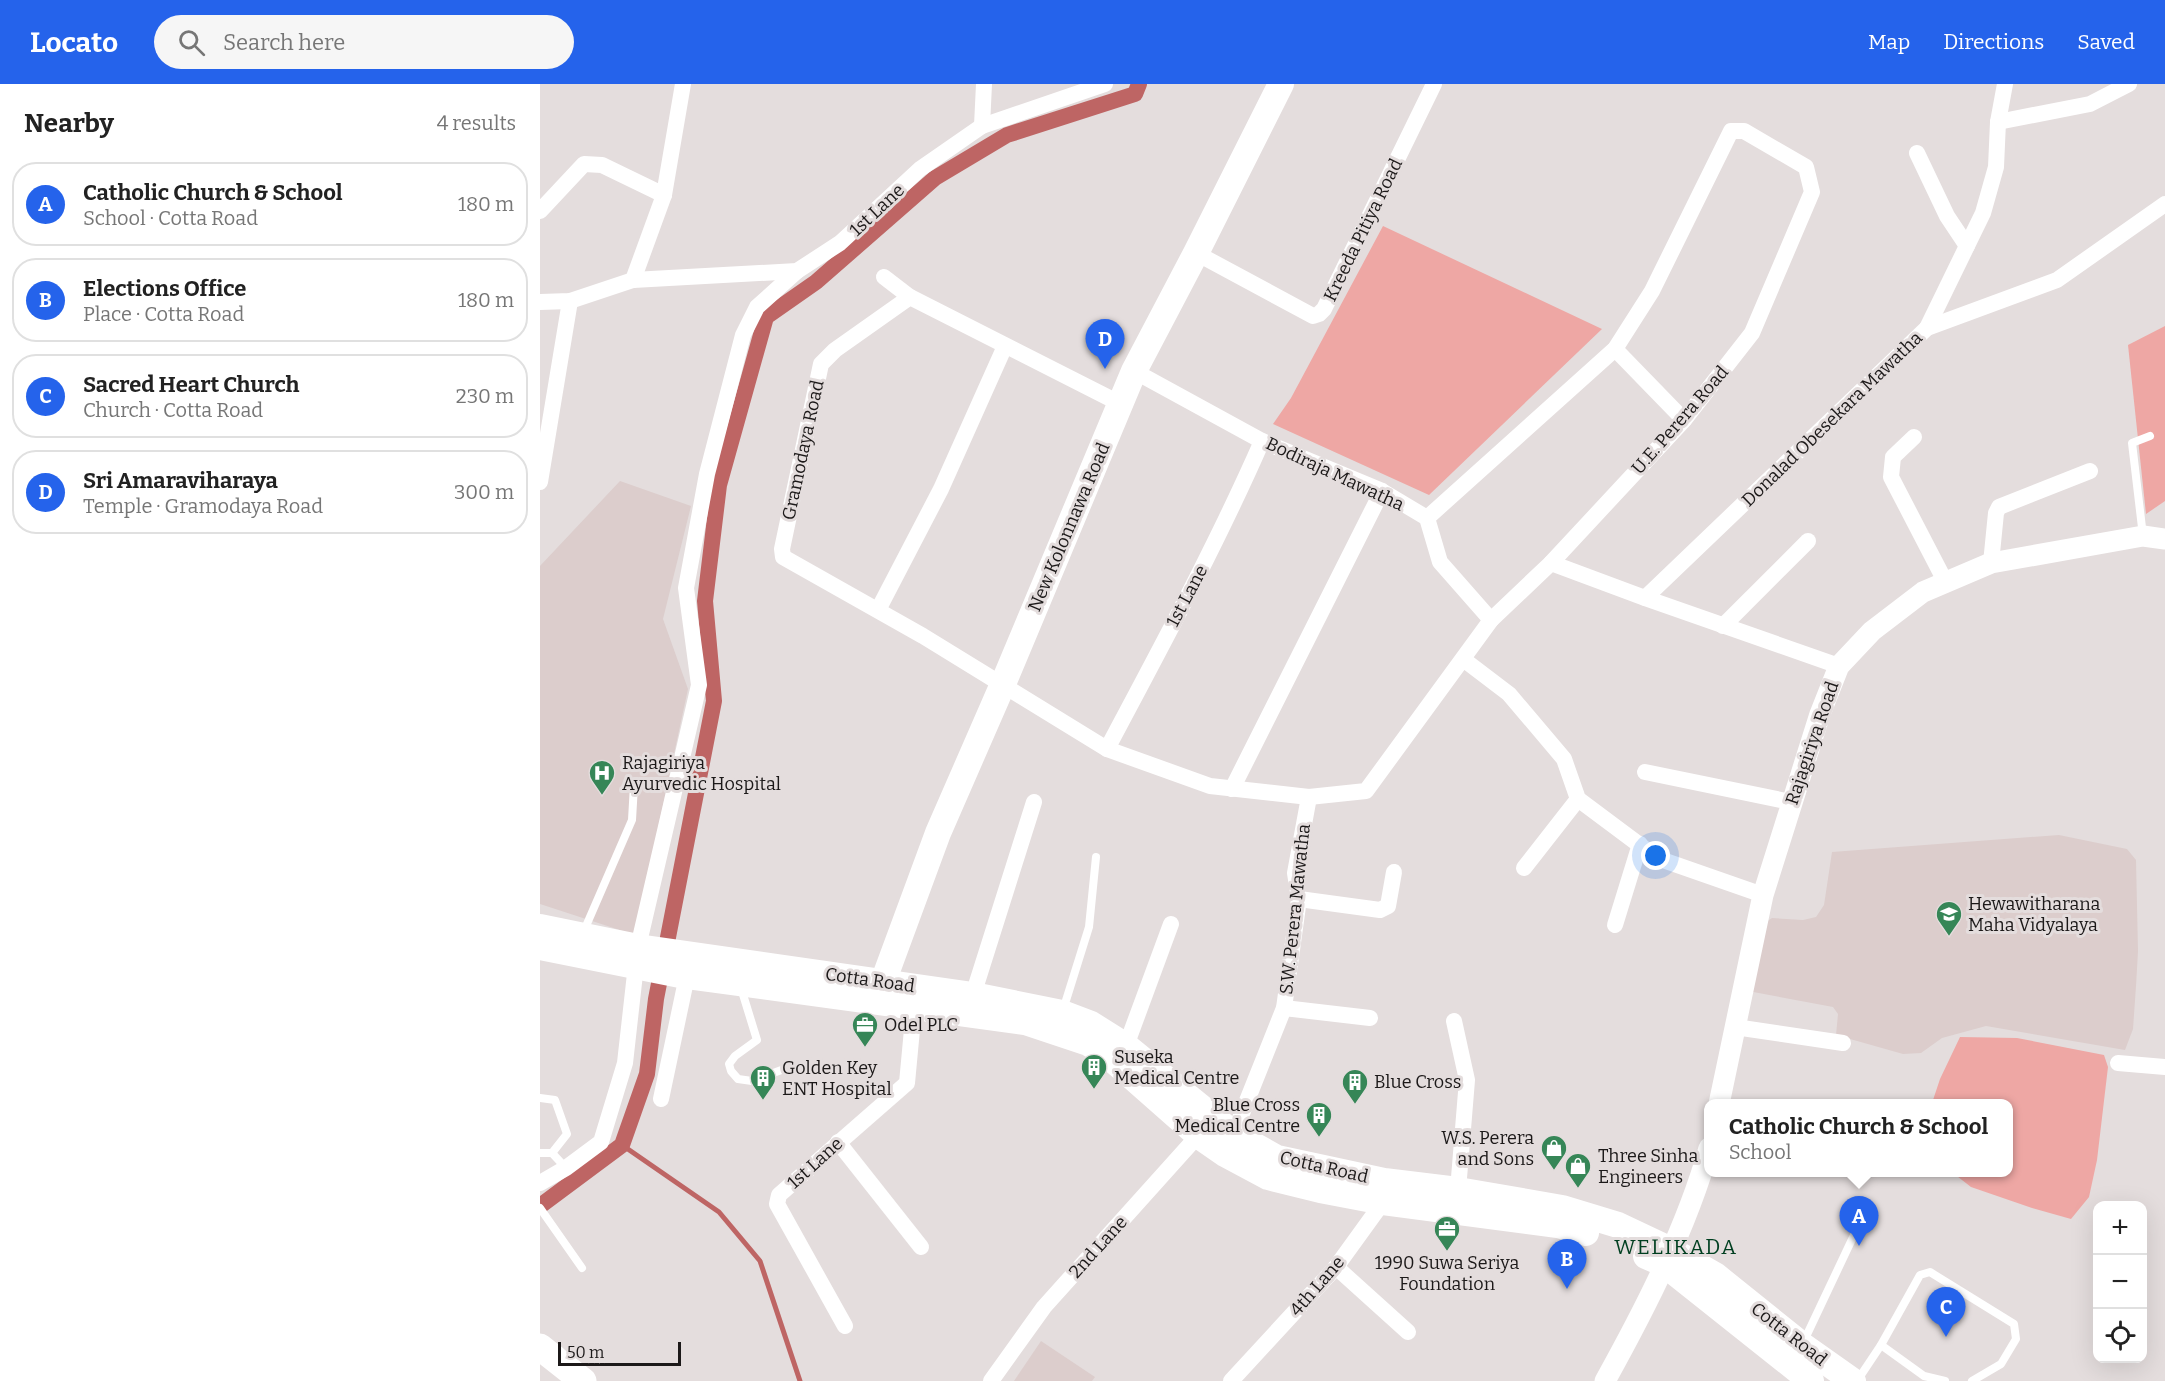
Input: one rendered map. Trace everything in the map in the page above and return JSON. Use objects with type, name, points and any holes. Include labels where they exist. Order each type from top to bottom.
[{"type":"highway","points":[[540,1347],[583,1381]]},
{"type":"main road","name":"New Kolonnawa Road","points":[[883,982],[938,833],[1134,371],[1281,84]]},
{"type":"main road","points":[[540,927],[582,937],[637,957]]},
{"type":"main road","points":[[540,947],[637,957]]},
{"type":"main road","name":"Cotta Road","points":[[637,957],[684,968],[883,982],[973,995],[1062,1013],[1091,1024],[1126,1046],[1206,1127]]},
{"type":"main road","name":"Cotta Road","points":[[741,971],[914,1008],[1025,1022],[1088,1043],[1106,1053],[1229,1144],[1268,1177],[1320,1191],[1458,1190],[1529,1212]]},
{"type":"main road","name":"Cotta Road","points":[[1383,1192],[1529,1212],[1562,1209],[1618,1226],[1667,1257],[1811,1381]]},
{"type":"main road","name":"Cotta Road","points":[[1667,1257],[1715,1275],[1844,1378]]},
{"type":"street","points":[[633,280],[664,195],[683,84]]},
{"type":"street","points":[[982,126],[984,84]]},
{"type":"street","name":"1st Lane","points":[[540,302],[570,302],[633,280],[797,271],[840,243],[920,169],[982,126],[1105,84]]},
{"type":"street","name":"Kreeda Pitiya Road","points":[[1196,253],[1313,316],[1319,315],[1324,309],[1434,84]]},
{"type":"street","points":[[1927,328],[1983,213],[1996,167],[1998,122],[2005,84]]},
{"type":"street","points":[[1998,122],[2090,104],[2129,84]]},
{"type":"street","name":"U.E. Perera Road","points":[[1003,684],[1107,749],[1210,786],[1309,797],[1366,791],[1491,620],[1551,563],[1684,420],[1752,333],[1812,192],[1806,167],[1744,131],[1731,131],[1652,291],[1615,349],[1427,518]]},
{"type":"street","points":[[1917,153],[1947,216],[1968,246]]},
{"type":"street","points":[[540,211],[584,164],[602,165],[664,195]]},
{"type":"street","name":"Donalad Obesekara Mawatha","points":[[1645,598],[1927,328],[2057,280],[2165,204]]},
{"type":"street","points":[[540,1183],[566,1168],[601,1142],[625,1063],[637,957],[699,685],[686,588],[707,474],[743,335],[757,307],[797,271]]},
{"type":"street","points":[[884,277],[910,297],[1121,404]]},
{"type":"street","name":"Gramodaya Road","points":[[910,297],[835,350],[821,364],[782,549],[783,557],[1003,684]]},
{"type":"street","points":[[540,482],[570,302]]},
{"type":"street","points":[[878,610],[941,489],[1005,346]]},
{"type":"street","points":[[1615,349],[1684,420]]},
{"type":"street","name":"Bodiraja Mawatha","points":[[1134,371],[1262,441],[1382,491],[1427,518]]},
{"type":"street","points":[[1914,437],[1893,457],[1891,477],[1946,583]]},
{"type":"street","name":"1st Lane","points":[[1107,749],[1209,555],[1262,441]]},
{"type":"street","points":[[1991,563],[1996,513],[1999,507],[2090,471]]},
{"type":"street","points":[[1232,789],[1382,491]]},
{"type":"street","points":[[1427,518],[1440,562],[1491,620]]},
{"type":"street","name":"Rajagiriya Road","points":[[1720,1099],[1763,895],[1820,714],[1839,666],[1872,631],[1923,592],[1991,563],[2143,536],[2165,539]]},
{"type":"street","points":[[1723,626],[1808,541]]},
{"type":"street","points":[[1551,563],[1839,666]]},
{"type":"street","points":[[1463,658],[1509,694],[1564,759],[1578,799],[1657,858],[1763,895]]},
{"type":"street","points":[[1645,772],[1791,802]]},
{"type":"street","name":"S.W. Perera Mawatha","points":[[1229,1144],[1284,1008],[1299,899],[1295,873],[1309,797]]},
{"type":"street","points":[[1524,868],[1578,799]]},
{"type":"street","points":[[973,995],[1034,802]]},
{"type":"street","points":[[1615,925],[1640,844]]},
{"type":"street","points":[[1299,899],[1380,910],[1388,906],[1394,872]]},
{"type":"street","points":[[1126,1046],[1171,924]]},
{"type":"street","points":[[662,1099],[684,968]]},
{"type":"street","name":"1st Lane","points":[[845,1326],[777,1204],[779,1195],[906,1083],[914,1008]]},
{"type":"street","points":[[1284,1008],[1370,1018]]},
{"type":"street","points":[[1454,1021],[1467,1080],[1458,1190]]},
{"type":"street","points":[[1735,1027],[1843,1043]]},
{"type":"street","points":[[2118,1063],[2165,1067]]},
{"type":"street","name":"2nd Lane","points":[[991,1381],[1044,1307],[1206,1127]]},
{"type":"street","points":[[838,1142],[921,1247]]},
{"type":"street","points":[[1605,1381],[1667,1257],[1697,1189],[1704,1165]]},
{"type":"street","name":"4th Lane","points":[[1231,1381],[1336,1267],[1383,1192]]},
{"type":"street","points":[[1336,1267],[1408,1332]]},
{"type":"lane","points":[[2143,536],[2132,443],[2150,436]]},
{"type":"lane","points":[[582,937],[632,820],[634,785]]},
{"type":"lane","points":[[1062,1013],[1089,927],[1096,857]]},
{"type":"lane","points":[[741,971],[757,1040],[735,1056],[729,1064],[731,1071],[738,1079],[752,1081],[792,1066]]},
{"type":"lane","points":[[540,1098],[555,1101],[567,1134],[552,1153]]},
{"type":"lane","points":[[540,1153],[552,1153],[566,1168]]},
{"type":"lane","points":[[540,1208],[582,1268]]},
{"type":"lane","points":[[1802,1345],[1863,1216]]},
{"type":"lane","points":[[1844,1378],[1881,1345],[1920,1275],[1930,1272],[2014,1324],[2016,1339],[2001,1364],[1972,1381]]},
{"type":"lane","points":[[1881,1345],[1924,1376],[1945,1381]]},
{"type":"shaded area","points":[[1383,226],[1602,329],[1429,495],[1273,424],[1291,398]]},
{"type":"shaded area","points":[[2165,326],[2165,501],[2146,514],[2128,345]]},
{"type":"shaded area","name":"Rajagiriya Ayurvedic Hospital","points":[[620,481],[691,506],[663,619],[688,689],[635,935],[540,904],[540,566]]},
{"type":"shaded area","name":"Hewawitharana Maha Vidyalaya","points":[[2059,835],[2127,849],[2136,860],[2138,951],[2136,986],[2133,1029],[2125,1050],[1986,1026],[1942,1038],[1921,1053],[1903,1054],[1836,1035],[1838,1014],[1833,1007],[1748,991],[1763,924],[1772,918],[1803,920],[1816,917],[1824,905],[1832,852]]},
{"type":"shaded area","points":[[1960,1037],[2017,1038],[2104,1055],[2108,1067],[2097,1160],[2089,1197],[2071,1219],[1971,1187],[1958,1177],[2013,1177],[2013,1099],[1933,1099]]},
{"type":"shaded area","points":[[1041,1341],[1095,1377],[1092,1381],[1014,1381]]},
{"type":"waterway","points":[[540,1206],[622,1145],[647,1074],[656,999],[714,701],[705,601],[719,485],[766,317],[816,282],[935,178],[1007,135],[1135,94],[1139,84]]},
{"type":"waterway","points":[[622,1145],[719,1212],[760,1261],[800,1381]]},
{"type":"place","name":"Sri Amaraviharaya","points":[[1105,369]]},
{"type":"place","name":"Rajagiriya Ayurvedic Hospital","points":[[602,796]]},
{"type":"place","name":"Hewawitharana Maha Vidyalaya","points":[[1949,937]]},
{"type":"place","name":"Odel PLC","points":[[865,1048]]},
{"type":"place","name":"Suseka Medical Centre","points":[[1094,1090]]},
{"type":"place","name":"Golden Key ENT Hospital","points":[[763,1101]]},
{"type":"place","name":"Blue Cross","points":[[1355,1105]]},
{"type":"place","name":"Blue Cross Medical Centre","points":[[1319,1138]]},
{"type":"place","name":"W.S. Perera and Sons","points":[[1554,1171]]},
{"type":"place","name":"Three Sinha Engineers","points":[[1578,1189]]},
{"type":"place","name":"Catholic Church & School","points":[[1859,1246]]},
{"type":"place","name":"1990 Suwa Seriya Foundation","points":[[1447,1252]]},
{"type":"place","name":"Elections Office","points":[[1567,1289]]},
{"type":"place","name":"Sacred Heart Church","points":[[1946,1337]]},
{"type":"district","name":"WELIKADA","points":[[1676,1247]]}]
